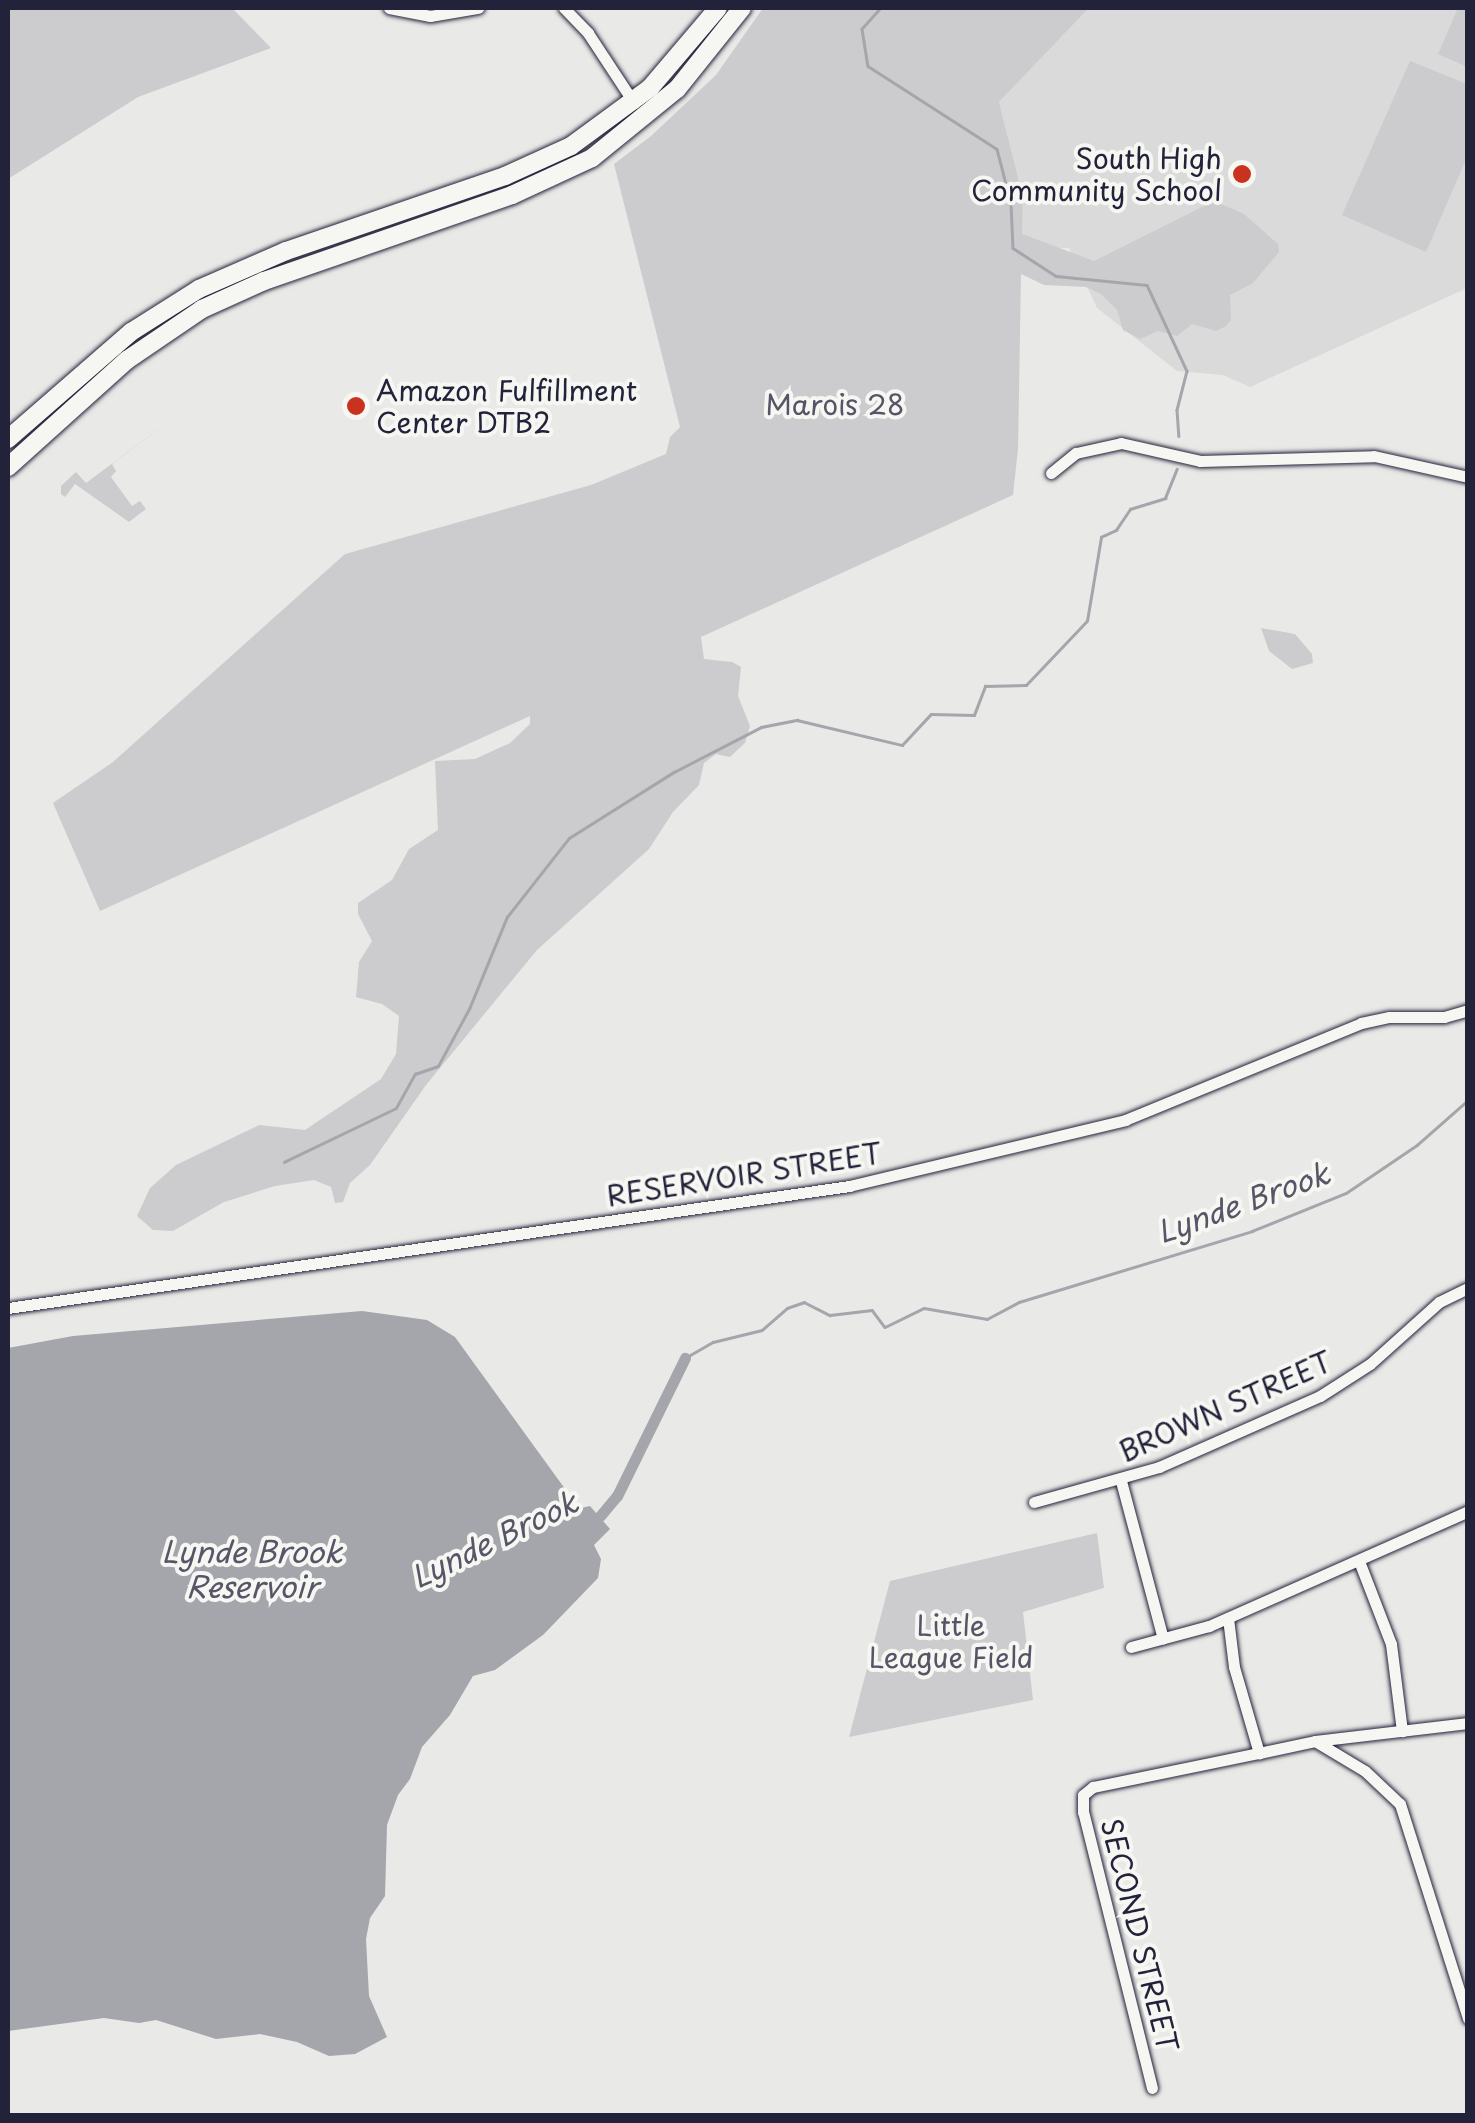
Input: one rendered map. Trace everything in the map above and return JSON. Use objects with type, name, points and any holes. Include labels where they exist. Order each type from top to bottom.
[{"type":"main road","points":[[8,439],[131,332],[198,288],[286,251],[515,172],[571,146],[634,102],[676,61],[718,8]]},
{"type":"main road","points":[[8,466],[127,360],[202,309],[264,280],[548,180],[592,158],[645,119],[699,66],[742,8]]},
{"type":"street","points":[[389,8],[430,16],[478,8]]},
{"type":"street","points":[[564,8],[588,33],[645,119]]},
{"type":"street","points":[[1051,473],[1076,453],[1121,443],[1200,461],[1374,456],[1468,477]]},
{"type":"street","name":"RESERVOIR STREET","points":[[8,1308],[850,1186],[1125,1120],[1368,1021],[1444,1017],[1468,1010]]},
{"type":"street","name":"BROWN STREET","points":[[1034,1502],[1121,1480],[1183,1458],[1332,1389],[1370,1364],[1439,1302],[1468,1288]]},
{"type":"street","points":[[1121,1480],[1163,1639]]},
{"type":"street","points":[[1131,1647],[1228,1618],[1468,1511]]},
{"type":"street","points":[[1359,1562],[1391,1644],[1402,1731]]},
{"type":"street","points":[[1228,1618],[1234,1668],[1260,1752],[1315,1741],[1468,1723]]},
{"type":"street","points":[[1315,1741],[1365,1771],[1400,1804],[1468,2019]]},
{"type":"street","name":"SECOND STREET","points":[[1152,2088],[1082,1812],[1083,1795],[1092,1787],[1260,1752]]},
{"type":"shaded area","name":"South High Community School","points":[[1089,8],[1467,8],[1467,288],[1250,387],[1223,375],[1177,371],[1097,308],[1069,248],[1021,248],[1023,197],[999,102]]},
{"type":"green space","points":[[8,8],[232,8],[271,48],[138,97],[8,179]]},
{"type":"green space","name":"Marois 28","points":[[763,8],[1089,8],[999,102],[1023,197],[1022,234],[1094,261],[1214,201],[1244,214],[1278,244],[1279,252],[1253,283],[1230,295],[1231,320],[1226,326],[1216,331],[1192,324],[1177,336],[1158,331],[1140,339],[1123,330],[1117,310],[1101,294],[1086,287],[1044,285],[1021,274],[1018,449],[1013,495],[701,637],[704,659],[741,667],[738,696],[750,726],[745,743],[730,757],[716,754],[704,763],[699,785],[673,812],[649,849],[537,950],[426,1085],[370,1165],[350,1183],[343,1202],[335,1203],[331,1187],[314,1180],[275,1186],[224,1202],[173,1231],[153,1230],[137,1216],[150,1188],[176,1165],[259,1125],[305,1130],[381,1079],[396,1054],[399,1016],[382,1004],[356,997],[359,962],[372,941],[358,914],[358,903],[392,880],[409,849],[438,830],[435,761],[475,759],[510,743],[530,724],[530,716],[100,911],[53,803],[113,762],[345,554],[591,485],[666,454],[670,437],[680,427],[614,164],[651,136],[716,75]]},
{"type":"green space","points":[[1458,8],[1467,8],[1467,67],[1438,54]]},
{"type":"green space","points":[[1410,61],[1467,84],[1467,157],[1426,252],[1342,215]]},
{"type":"green space","points":[[199,399],[112,464],[116,471],[111,477],[132,506],[140,501],[146,509],[129,522],[75,484],[65,497],[61,494],[61,486],[76,472],[86,483]]},
{"type":"green space","points":[[1261,628],[1295,634],[1312,654],[1313,663],[1292,669],[1269,651]]},
{"type":"green space","name":"Little League Field","points":[[1097,1533],[1104,1588],[1023,1612],[1033,1700],[849,1737],[890,1581]]},
{"type":"water","name":"Lynde Brook Reservoir","points":[[362,1311],[427,1320],[455,1337],[576,1504],[581,1508],[590,1506],[610,1529],[594,1545],[601,1559],[598,1578],[543,1635],[495,1670],[473,1676],[450,1715],[422,1747],[410,1779],[398,1795],[387,1825],[385,1896],[370,1918],[366,1939],[369,1996],[387,2037],[355,2054],[329,2056],[297,2042],[260,2034],[216,2039],[156,2020],[139,2023],[104,2018],[8,2031],[8,1348],[73,1336]]},
{"type":"waterway","points":[[881,8],[862,29],[868,66],[997,149],[1011,203],[1013,248],[1056,276],[1147,285],[1187,371],[1177,410],[1179,436]]},
{"type":"waterway","points":[[284,1162],[396,1108],[415,1074],[438,1066],[469,1009],[507,917],[569,838],[674,772],[761,727],[797,720],[902,745],[931,714],[974,715],[985,686],[1026,685],[1087,621],[1101,537],[1116,530],[1130,509],[1165,498],[1177,469]]},
{"type":"waterway","name":"Lynde Brook","points":[[685,1358],[713,1342],[762,1330],[787,1308],[804,1302],[830,1315],[872,1310],[885,1327],[924,1308],[987,1319],[1019,1302],[1252,1231],[1346,1193],[1417,1145],[1468,1100]]},
{"type":"waterway","name":"Lynde Brook","points":[[600,1516],[617,1496],[685,1358]]},
{"type":"place","name":"South High Community School","points":[[1242,174]]},
{"type":"place","name":"Amazon Fulfillment Center DTB2","points":[[356,406]]}]
